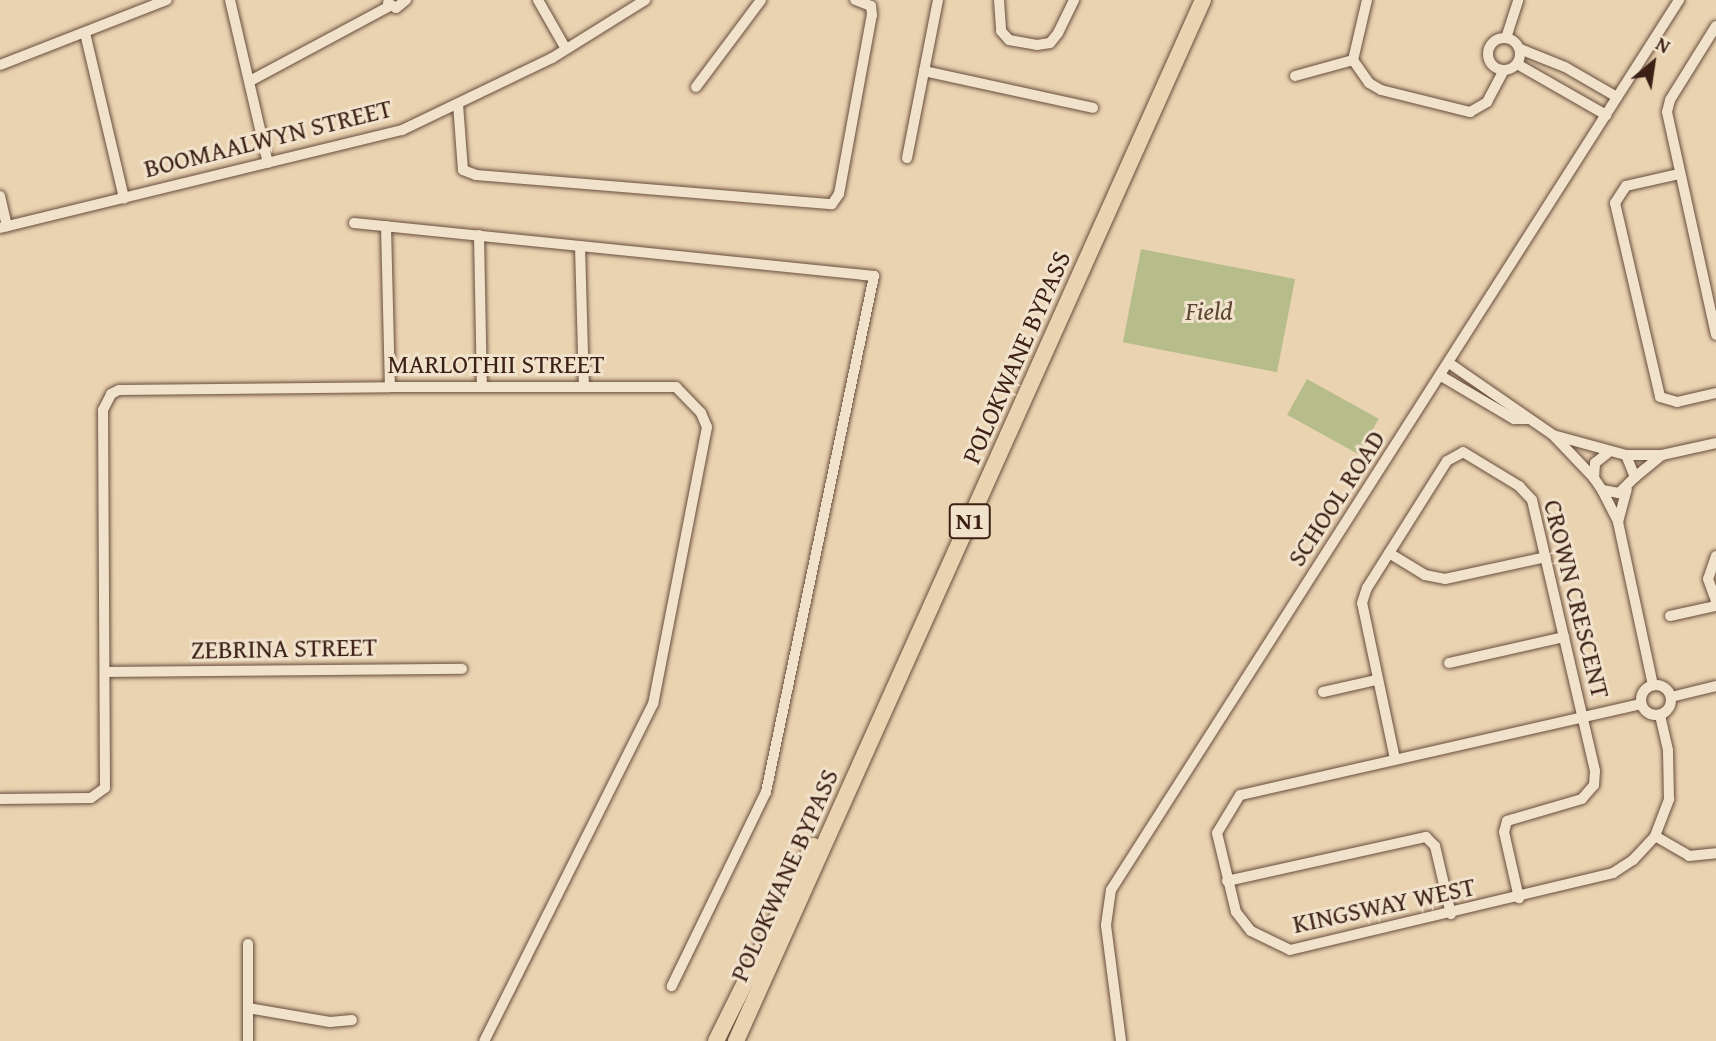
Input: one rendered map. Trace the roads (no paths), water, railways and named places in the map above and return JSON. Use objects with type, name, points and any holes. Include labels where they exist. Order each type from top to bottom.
[{"type":"highway","name":"POLOKWANE BYPASS","points":[[736,1041],[1203,0]]},
{"type":"highway","points":[[716,1041],[826,820],[843,803]]},
{"type":"highway","points":[[744,1041],[798,906]]},
{"type":"street","points":[[0,65],[167,0]]},
{"type":"street","points":[[230,0],[268,163]]},
{"type":"street","points":[[250,81],[389,3],[400,8],[406,0]]},
{"type":"street","points":[[538,0],[566,49]]},
{"type":"street","name":"BOOMAALWYN STREET","points":[[4,227],[393,133],[458,104],[566,49],[645,0]]},
{"type":"street","points":[[696,87],[761,0]]},
{"type":"street","points":[[458,104],[463,170],[476,175],[832,204],[839,194],[872,15],[871,6],[855,0]]},
{"type":"street","points":[[907,158],[938,0]]},
{"type":"street","points":[[999,0],[996,13],[1001,31],[1009,40],[1037,46],[1050,43],[1058,33],[1074,0]]},
{"type":"street","points":[[1367,0],[1353,60],[1369,83],[1381,90],[1470,112],[1487,103],[1504,70],[1517,64]]},
{"type":"street","points":[[1506,38],[1518,0]]},
{"type":"street","name":"SCHOOL ROAD","points":[[1121,1041],[1106,925],[1111,890],[1679,0]]},
{"type":"street","points":[[1716,26],[1670,100],[1667,113],[1716,335]]},
{"type":"street","points":[[85,33],[124,198]]},
{"type":"street","points":[[1504,70],[1491,62],[1488,52],[1493,43],[1506,38]]},
{"type":"street","points":[[1506,38],[1520,49],[1565,67],[1617,97]]},
{"type":"street","points":[[1517,64],[1520,49]]},
{"type":"street","points":[[1295,76],[1353,60]]},
{"type":"street","points":[[1517,64],[1606,114]]},
{"type":"street","points":[[924,71],[1093,108]]},
{"type":"street","points":[[1679,174],[1626,186],[1615,203],[1660,397],[1677,402],[1716,393]]},
{"type":"street","points":[[0,196],[4,227]]},
{"type":"street","points":[[354,223],[874,276],[766,792],[672,986]]},
{"type":"street","points":[[386,226],[390,387]]},
{"type":"street","points":[[479,235],[482,386]]},
{"type":"street","points":[[580,246],[584,386]]},
{"type":"street","points":[[1449,363],[1520,408],[1528,419],[1553,435],[1602,490],[1618,522],[1653,685]]},
{"type":"street","points":[[1441,376],[1514,419],[1528,419]]},
{"type":"street","name":"MARLOTHII STREET","points":[[0,799],[83,799],[102,793],[107,762],[103,410],[108,397],[119,390],[676,387],[701,413],[706,438],[651,710],[484,1041]]},
{"type":"street","points":[[1553,435],[1608,453],[1626,455],[1662,455],[1716,443]]},
{"type":"street","name":"CROWN CRESCENT","points":[[1395,759],[1376,680],[1362,603],[1447,461],[1463,452],[1529,495],[1595,771],[1591,790],[1573,802],[1515,816],[1505,827],[1519,898]]},
{"type":"street","points":[[1594,478],[1595,463],[1608,453]]},
{"type":"street","points":[[1626,455],[1635,477]]},
{"type":"street","points":[[1618,522],[1627,489],[1635,477],[1662,455]]},
{"type":"street","points":[[1602,490],[1613,494],[1627,489]]},
{"type":"street","points":[[1390,553],[1425,575],[1445,579],[1546,558]]},
{"type":"street","points":[[1670,616],[1716,603],[1708,579],[1716,556]]},
{"type":"street","points":[[1450,663],[1564,637]]},
{"type":"street","name":"ZEBRINA STREET","points":[[106,672],[462,669]]},
{"type":"street","points":[[1323,692],[1376,680]]},
{"type":"street","points":[[1653,685],[1662,687],[1671,697],[1668,710],[1660,715],[1648,713],[1641,704],[1643,692],[1653,685]]},
{"type":"street","points":[[1671,697],[1716,687]]},
{"type":"street","name":"KINGSWAY WEST","points":[[1641,704],[1395,759],[1236,799],[1217,832],[1227,881],[1242,923],[1290,950],[1519,898],[1613,873],[1633,860],[1655,836],[1670,787],[1668,750],[1660,715]]},
{"type":"street","points":[[1655,836],[1689,856],[1716,853]]},
{"type":"street","points":[[1227,881],[1426,837],[1436,846],[1451,914]]},
{"type":"street","points":[[248,944],[248,1041]]},
{"type":"street","points":[[248,1008],[330,1022],[352,1020]]},
{"type":"park label","name":"Field","points":[[1209,311]]}]
